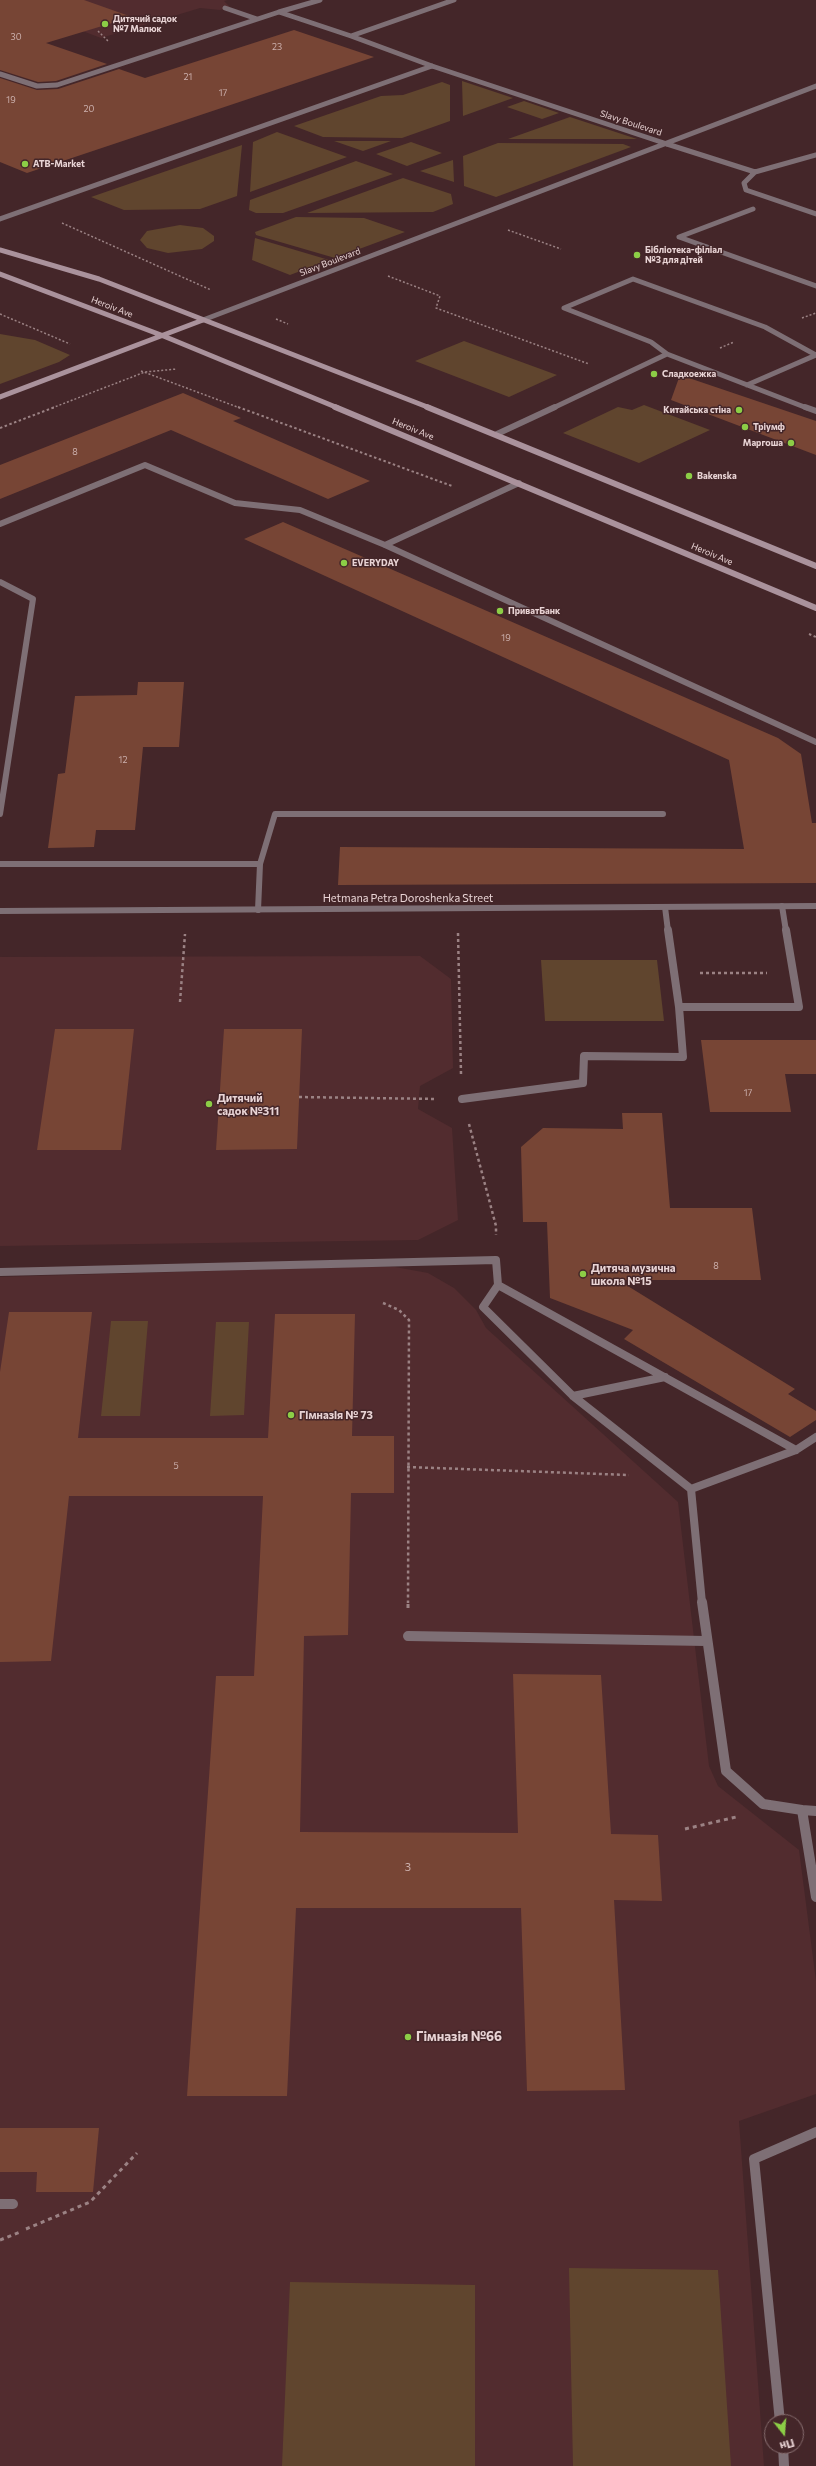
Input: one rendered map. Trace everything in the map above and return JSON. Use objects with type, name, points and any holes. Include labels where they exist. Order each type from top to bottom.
[{"type":"main road","name":"Heroiv Ave","points":[[0,250],[99,279],[497,434],[816,566]]},
{"type":"main road","name":"Heroiv Ave","points":[[0,274],[161,335],[519,482],[816,608]]},
{"type":"main road","name":"Slavy Boulevard","points":[[0,397],[203,320]]},
{"type":"street","points":[[0,74],[37,86],[57,85],[320,0]]},
{"type":"street","points":[[351,36],[454,0]]},
{"type":"street","points":[[225,8],[257,20]]},
{"type":"street","name":"Slavy Boulevard","points":[[279,12],[351,36],[432,66],[667,144]]},
{"type":"street","points":[[0,219],[432,66]]},
{"type":"street","name":"Slavy Boulevard","points":[[203,320],[816,86]]},
{"type":"street","points":[[667,144],[755,172]]},
{"type":"street","points":[[816,155],[755,172],[744,183],[746,190],[816,214]]},
{"type":"street","points":[[753,208],[679,238],[816,286]]},
{"type":"street","points":[[816,355],[765,327],[633,279],[564,308],[652,342],[666,354],[816,411]]},
{"type":"street","points":[[497,434],[666,354]]},
{"type":"street","points":[[748,385],[816,355]]},
{"type":"street","points":[[0,524],[145,465],[235,503],[300,510],[385,545],[816,742]]},
{"type":"street","points":[[385,545],[486,499],[519,482]]},
{"type":"street","points":[[0,582],[32,600],[0,814]]},
{"type":"street","points":[[258,910],[260,864],[276,814],[663,814]]},
{"type":"street","points":[[0,864],[260,864]]},
{"type":"street","points":[[679,1006],[799,1007],[782,906]]},
{"type":"street","name":"Hetmana Petra Doroshenka Street","points":[[0,912],[816,906]]},
{"type":"street","points":[[462,1099],[583,1083],[584,1056],[683,1057],[676,973],[665,907]]},
{"type":"street","points":[[0,1272],[496,1260],[498,1285],[483,1307],[573,1396],[691,1488],[706,1641],[726,1771],[762,1804],[802,1810],[816,1810]]},
{"type":"street","points":[[498,1285],[796,1450]]},
{"type":"street","points":[[573,1396],[665,1377]]},
{"type":"street","points":[[691,1488],[796,1450],[816,1437]]},
{"type":"street","points":[[408,1636],[706,1641]]},
{"type":"street","points":[[802,1810],[816,1897]]},
{"type":"street","points":[[779,2414],[754,2159],[816,2132]]},
{"type":"street","points":[[0,2204],[13,2204]]},
{"type":"street","points":[[783,2454],[784,2466]]},
{"type":"path","points":[[474,217],[561,249]]},
{"type":"path","points":[[354,263],[440,296],[436,308],[621,376]]},
{"type":"path","points":[[0,314],[75,346]]},
{"type":"path","points":[[0,428],[145,372],[182,369]]},
{"type":"path","points":[[139,370],[486,499]]},
{"type":"path","points":[[180,1002],[182,957],[189,910]]},
{"type":"path","points":[[676,973],[793,973]]},
{"type":"path","points":[[299,1097],[462,1099]]},
{"type":"path","points":[[383,1303],[399,1310],[408,1320],[408,1636]]},
{"type":"path","points":[[407,1467],[674,1476]]},
{"type":"path","points":[[686,1829],[744,1815]]},
{"type":"path","points":[[0,2240],[90,2202],[138,2153]]},
{"type":"shaded area","name":"Дитячий садок №7 Малюк","points":[[0,0],[228,0],[224,1],[230,7],[220,10],[200,8],[101,38]]},
{"type":"shaded area","points":[[462,81],[513,98],[463,116]]},
{"type":"shaded area","points":[[442,82],[450,85],[450,121],[402,138],[323,137],[294,126],[381,96],[403,95]]},
{"type":"shaded area","points":[[524,101],[559,113],[542,119],[507,107]]},
{"type":"shaded area","points":[[570,117],[637,139],[508,139]]},
{"type":"shaded area","points":[[277,132],[347,157],[250,192],[253,142]]},
{"type":"shaded area","points":[[334,141],[391,141],[363,151]]},
{"type":"shaded area","points":[[411,142],[442,153],[407,166],[376,154]]},
{"type":"shaded area","points":[[498,143],[623,144],[631,147],[496,197],[464,186],[463,156]]},
{"type":"shaded area","points":[[242,145],[237,196],[200,209],[124,210],[91,197]]},
{"type":"shaded area","points":[[453,160],[454,182],[420,171]]},
{"type":"shaded area","points":[[356,161],[393,174],[283,213],[256,213],[249,210],[250,200]]},
{"type":"shaded area","points":[[403,178],[451,194],[453,204],[433,212],[307,213]]},
{"type":"shaded area","points":[[296,217],[364,218],[405,232],[335,258],[256,235],[255,232]]},
{"type":"shaded area","points":[[180,225],[203,228],[214,236],[214,241],[202,249],[168,253],[147,248],[140,240],[147,231]]},
{"type":"shaded area","points":[[255,238],[329,260],[290,275],[252,260]]},
{"type":"shaded area","points":[[0,334],[35,340],[70,355],[59,362],[0,384]]},
{"type":"shaded area","points":[[464,341],[557,375],[509,397],[415,361]]},
{"type":"shaded area","points":[[644,405],[710,430],[639,463],[563,433],[618,407],[632,410]]},
{"type":"shaded area","name":"Дитячий садок №311","points":[[420,956],[451,979],[453,1068],[420,1086],[418,1109],[452,1128],[458,1220],[418,1240],[0,1246],[0,957]]},
{"type":"shaded area","points":[[541,960],[657,960],[664,1021],[545,1021]]},
{"type":"shaded area","name":"Гімназія №66","points":[[395,1267],[428,1273],[454,1288],[476,1310],[486,1328],[678,1502],[709,1766],[718,1786],[799,1850],[816,1981],[816,2094],[739,2121],[764,2466],[0,2466],[0,1277]]},
{"type":"shaded area","points":[[111,1321],[148,1321],[140,1416],[101,1416]]},
{"type":"shaded area","points":[[216,1322],[249,1322],[244,1415],[210,1416]]},
{"type":"shaded area","points":[[569,2268],[718,2270],[731,2466],[573,2466]]},
{"type":"shaded area","points":[[290,2282],[475,2285],[475,2466],[282,2466]]},
{"type":"building","points":[[0,0],[84,0],[132,17],[46,43],[107,64],[56,81],[38,82],[0,70]]},
{"type":"building","points":[[294,30],[374,57],[27,173],[0,162],[0,78],[37,90],[58,89],[119,69],[145,78]]},
{"type":"building","name":"Китайська стіна","points":[[680,375],[816,421],[816,455],[671,400]]},
{"type":"building","points":[[183,393],[241,418],[233,421],[370,481],[328,499],[171,430],[0,499],[0,465]]},
{"type":"building","points":[[283,522],[778,738],[801,754],[812,823],[816,823],[816,883],[338,885],[340,847],[744,849],[729,760],[244,539]]},
{"type":"building","points":[[138,682],[184,682],[179,747],[143,747],[135,830],[96,830],[94,847],[48,848],[58,774],[65,773],[75,696],[137,695]]},
{"type":"building","points":[[55,1029],[134,1029],[121,1150],[37,1150]]},
{"type":"building","points":[[224,1029],[302,1029],[297,1149],[216,1150]]},
{"type":"building","points":[[701,1040],[816,1040],[816,1074],[785,1074],[791,1112],[710,1112]]},
{"type":"building","name":"Дитяча музична школа №15","points":[[622,1113],[662,1113],[670,1208],[752,1208],[761,1280],[618,1280],[795,1389],[788,1394],[816,1411],[816,1420],[790,1437],[624,1339],[633,1330],[550,1298],[547,1222],[523,1222],[521,1147],[543,1128],[623,1129]]},
{"type":"building","points":[[9,1312],[92,1312],[78,1438],[268,1438],[275,1314],[355,1314],[352,1436],[394,1436],[394,1493],[351,1493],[348,1635],[304,1636],[300,1832],[518,1833],[513,1674],[601,1675],[611,1834],[658,1835],[662,1901],[614,1900],[625,2090],[527,2091],[521,1908],[296,1908],[287,2096],[187,2096],[216,1676],[254,1676],[263,1496],[69,1496],[51,1661],[0,1662],[0,1372]]},
{"type":"building","points":[[0,2128],[99,2128],[93,2192],[36,2192],[37,2172],[0,2172]]},
{"type":"place","name":"Дитячий садок №7 Малюк","points":[[105,24]]},
{"type":"place","name":"ATB-Market","points":[[25,164]]},
{"type":"place","name":"Бібліотека-філіал №3 для дітей","points":[[637,255]]},
{"type":"place","name":"Сладкоежка","points":[[654,374]]},
{"type":"place","name":"Китайська стіна","points":[[739,410]]},
{"type":"place","name":"Тріумф","points":[[745,427]]},
{"type":"place","name":"Маргоша","points":[[791,443]]},
{"type":"place","name":"Bakenska","points":[[689,476]]},
{"type":"place","name":"EVERYDAY","points":[[344,563]]},
{"type":"place","name":"ПриватБанк","points":[[500,611]]},
{"type":"place","name":"Дитячий садок №311","points":[[209,1104]]},
{"type":"place","name":"Дитяча музична школа №15","points":[[583,1274]]},
{"type":"place","name":"Гімназія № 73","points":[[291,1415]]},
{"type":"place","name":"Гімназія №66","points":[[408,2037]]}]
